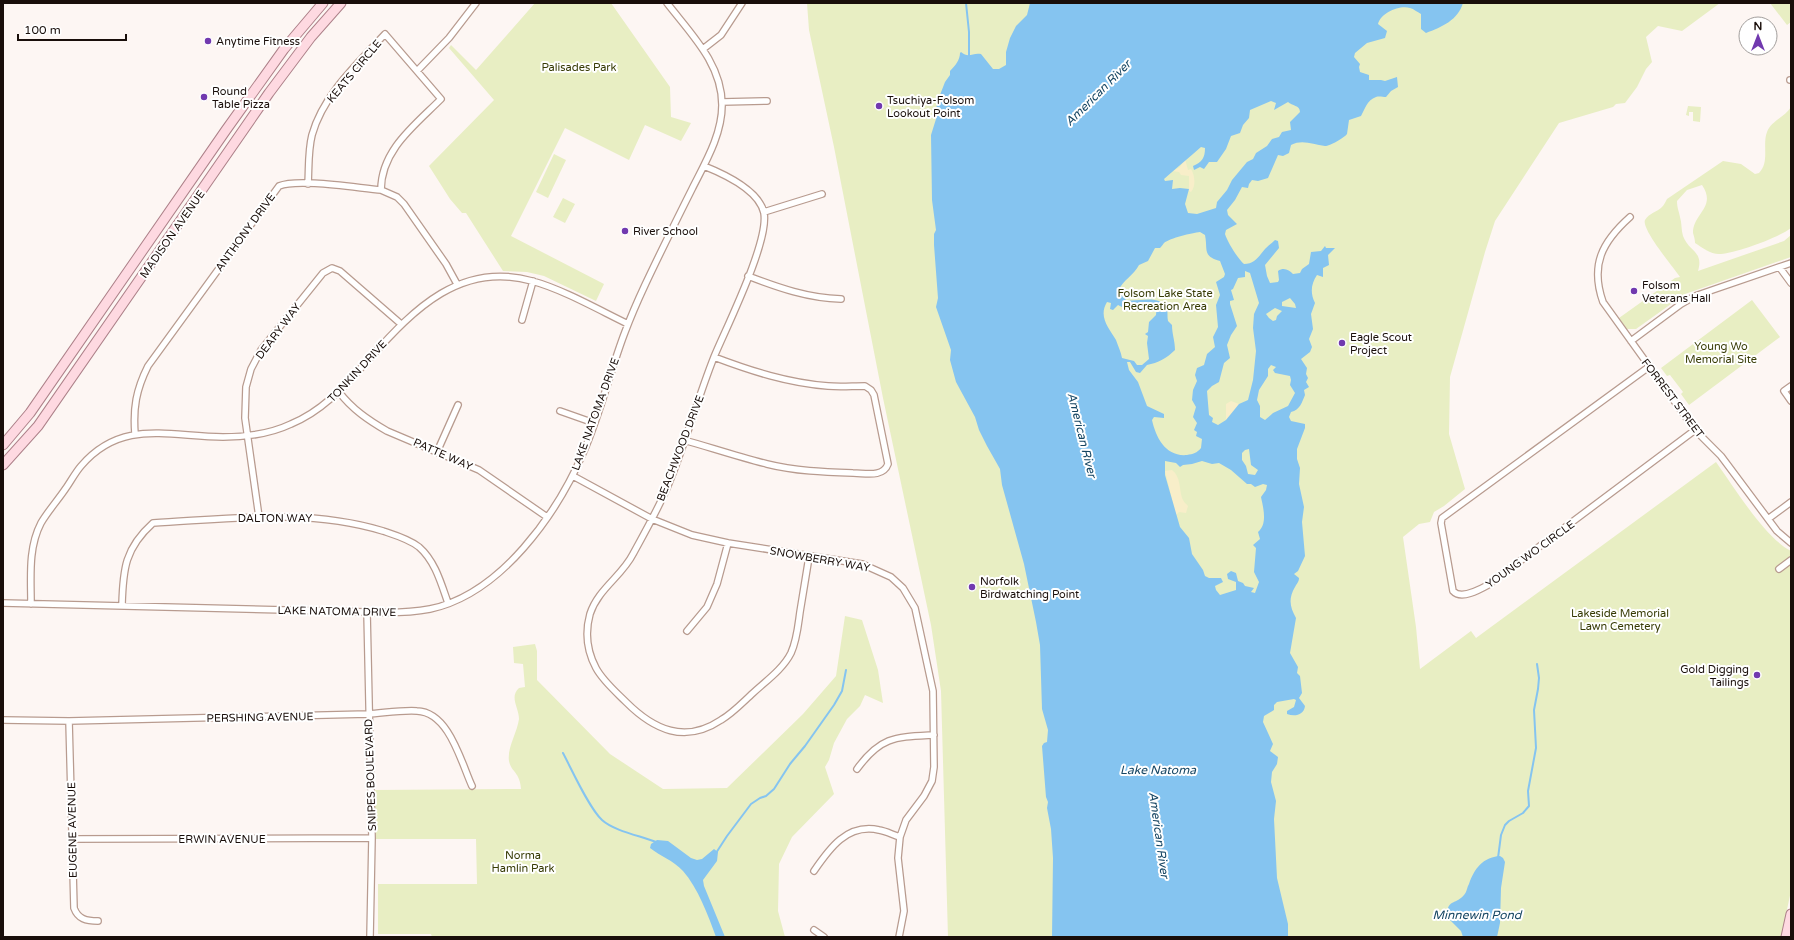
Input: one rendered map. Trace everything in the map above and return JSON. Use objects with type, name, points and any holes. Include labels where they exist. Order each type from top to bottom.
[{"type":"main road","name":"MADISON AVENUE","points":[[3,445],[30,413],[279,56],[323,3]]},
{"type":"main road","name":"MADISON AVENUE","points":[[3,465],[38,426],[266,98],[311,37],[341,3]]},
{"type":"main road","points":[[1786,937],[1791,914]]},
{"type":"street","points":[[417,71],[449,38],[476,3]]},
{"type":"street","name":"LAKE NATOMA DRIVE","points":[[3,603],[412,612],[431,609],[448,603],[480,587],[503,570],[524,548],[547,517],[573,476],[594,424],[628,324],[704,166],[720,126],[722,102],[719,81],[713,66],[702,48],[667,3]]},
{"type":"street","points":[[702,48],[721,35],[742,3]]},
{"type":"street","name":"KEATS CIRCLE","points":[[308,184],[310,146],[316,124],[323,109],[349,74],[385,34],[441,99],[401,138],[394,148],[384,168],[381,190]]},
{"type":"street","points":[[722,102],[767,101]]},
{"type":"street","points":[[704,166],[742,185],[752,193],[764,212],[822,194]]},
{"type":"street","name":"ANTHONY DRIVE","points":[[135,434],[135,400],[141,380],[148,366],[279,186],[293,182],[381,190],[397,197],[404,204],[446,264],[457,284]]},
{"type":"street","name":"BEACHWOOD DRIVE","points":[[764,212],[763,235],[748,276],[714,357],[670,480],[652,519],[631,558],[601,594],[594,604],[589,617],[587,639],[592,659],[597,670],[606,682],[645,720],[658,727],[671,731],[685,732],[699,730],[718,722],[770,678],[785,662],[792,651],[796,638],[809,557]]},
{"type":"street","name":"FORREST STREET","points":[[1630,218],[1614,233],[1602,250],[1599,259],[1598,280],[1603,302],[1695,430],[1721,456],[1777,531],[1791,542]]},
{"type":"street","points":[[1631,341],[1681,304],[1695,296],[1791,263]]},
{"type":"street","name":"DEARY WAY","points":[[259,517],[244,407],[246,387],[251,369],[261,350],[324,273],[332,268],[340,271],[401,324]]},
{"type":"street","points":[[1780,268],[1791,283]]},
{"type":"street","name":"TONKIN DRIVE","points":[[31,604],[31,559],[42,524],[85,462],[105,446],[116,440],[135,434],[149,432],[222,437],[248,436],[291,424],[321,408],[339,392],[401,324],[433,297],[457,284],[476,279],[495,276],[518,277],[533,281],[549,286],[628,324]]},
{"type":"street","points":[[748,276],[780,288],[809,296],[841,299]]},
{"type":"street","points":[[522,320],[533,281]]},
{"type":"street","points":[[684,440],[768,464],[792,468],[826,472],[879,474],[888,464],[874,395],[871,390],[865,386],[827,386],[780,378],[745,369],[714,357]]},
{"type":"street","name":"YOUNG WO CIRCLE","points":[[1650,366],[1442,518],[1441,523],[1453,591],[1461,595],[1488,585],[1695,430]]},
{"type":"street","points":[[1791,386],[1784,391],[1791,401]]},
{"type":"street","name":"PATTE WAY","points":[[339,392],[357,411],[373,423],[479,470],[547,517]]},
{"type":"street","points":[[437,452],[458,405]]},
{"type":"street","points":[[560,411],[594,424]]},
{"type":"street","name":"SNOWBERRY WAY","points":[[573,476],[652,519],[692,535],[728,543],[809,557],[862,564],[891,577],[903,588],[915,608],[933,691],[934,767],[932,781],[924,796],[906,820],[900,837],[898,858],[904,911],[899,937]]},
{"type":"street","points":[[1768,519],[1791,502]]},
{"type":"street","name":"DALTON WAY","points":[[122,605],[123,576],[128,556],[138,538],[153,523],[287,516],[327,519],[377,529],[410,541],[428,556],[434,566],[448,603]]},
{"type":"street","points":[[687,631],[707,607],[717,584],[728,543]]},
{"type":"street","points":[[1779,569],[1791,560]]},
{"type":"street","name":"SNIPES BOULEVARD","points":[[367,612],[368,714],[372,838],[370,937]]},
{"type":"street","name":"PERSHING AVENUE","points":[[3,720],[69,721],[368,714],[417,711],[434,716],[446,728],[472,786]]},
{"type":"street","name":"EUGENE AVENUE","points":[[69,721],[74,908],[76,913],[83,919],[98,921]]},
{"type":"street","points":[[858,769],[868,754],[879,745],[891,739],[934,735]]},
{"type":"street","points":[[814,871],[834,843],[848,834],[863,829],[873,829],[900,837]]},
{"type":"street","name":"ERWIN AVENUE","points":[[72,839],[372,838]]},
{"type":"street","points":[[814,930],[824,937]]},
{"type":"green space","name":"Palisades Park","points":[[535,3],[611,3],[670,87],[671,117],[691,123],[681,141],[645,125],[629,160],[565,128],[511,236],[604,284],[596,301],[544,276],[527,272],[503,271],[466,213],[462,213],[450,199],[429,166],[494,100],[449,48],[451,45],[476,70]]},
{"type":"green space","name":"Folsom Lake State Recreation Area","points":[[807,3],[1720,3],[1682,31],[1658,26],[1646,37],[1652,62],[1646,69],[1637,87],[1625,103],[1616,104],[1613,107],[1559,123],[1495,221],[1450,377],[1449,434],[1465,489],[1434,512],[1430,522],[1419,524],[1403,537],[1416,627],[1420,669],[1471,631],[1476,638],[1716,462],[1750,511],[1771,535],[1791,551],[1791,891],[1781,937],[948,937],[941,691],[931,625],[883,398],[834,147],[809,30]]},
{"type":"green space","points":[[1770,3],[1791,3],[1791,22],[1787,25]]},
{"type":"green space","points":[[1688,106],[1701,107],[1700,122],[1693,121],[1693,112],[1689,112],[1689,116],[1686,115]]},
{"type":"green space","points":[[1791,107],[1791,228],[1777,236],[1747,248],[1717,254],[1707,251],[1695,243],[1693,233],[1694,226],[1706,205],[1707,199],[1702,185],[1687,190],[1677,201],[1683,236],[1699,259],[1698,271],[1784,241],[1791,235],[1791,257],[1685,294],[1636,329],[1627,329],[1619,318],[1675,278],[1680,277],[1653,240],[1645,225],[1645,220],[1662,207],[1667,199],[1723,161],[1741,164],[1755,174],[1759,173],[1765,159],[1765,142],[1767,132],[1769,128]]},
{"type":"green space","points":[[554,154],[566,160],[548,198],[536,192]]},
{"type":"green space","points":[[563,198],[575,204],[565,223],[553,217]]},
{"type":"green space","name":"Young Wo Memorial Site","points":[[1752,300],[1780,337],[1689,405],[1681,394],[1683,392],[1670,375],[1667,376],[1661,368]]},
{"type":"green space","name":"Norma Hamlin Park","points":[[845,616],[862,620],[878,670],[883,703],[865,695],[860,706],[847,719],[834,743],[829,760],[825,767],[834,794],[792,837],[779,864],[778,911],[785,937],[432,937],[431,934],[378,934],[378,884],[477,884],[476,839],[374,839],[373,790],[521,789],[519,779],[509,761],[509,751],[519,719],[515,703],[515,695],[519,688],[525,687],[523,664],[514,663],[513,647],[535,644],[537,651],[537,680],[610,754],[663,789],[727,788],[803,714],[836,676]]},
{"type":"sand","points":[[1185,159],[1188,170],[1191,169],[1194,178],[1194,187],[1191,192],[1189,191],[1189,176],[1181,175],[1179,172],[1173,171],[1180,167]]},
{"type":"sand","points":[[1231,401],[1239,404],[1226,420],[1226,404]]},
{"type":"sand","points":[[1172,470],[1177,476],[1182,499],[1188,506],[1186,513],[1179,512],[1176,515],[1165,471]]},
{"type":"water","name":"Lake Natoma","points":[[1030,3],[1463,3],[1461,9],[1449,22],[1426,33],[1421,29],[1421,14],[1411,8],[1406,7],[1396,9],[1383,16],[1378,24],[1387,31],[1385,38],[1367,43],[1355,53],[1354,57],[1360,64],[1360,72],[1369,75],[1369,80],[1385,81],[1397,77],[1398,87],[1391,91],[1386,97],[1377,97],[1370,100],[1361,116],[1349,120],[1347,134],[1337,142],[1325,146],[1304,142],[1291,145],[1289,153],[1283,156],[1278,155],[1268,178],[1258,181],[1252,180],[1248,188],[1242,187],[1235,200],[1227,210],[1228,215],[1237,224],[1226,230],[1225,234],[1233,250],[1244,264],[1254,261],[1275,240],[1278,241],[1279,248],[1265,265],[1270,283],[1278,282],[1278,271],[1282,269],[1290,271],[1293,274],[1300,273],[1302,269],[1309,264],[1311,252],[1321,251],[1325,246],[1326,248],[1335,248],[1328,255],[1329,265],[1323,268],[1323,277],[1317,275],[1312,285],[1312,296],[1315,303],[1311,314],[1313,329],[1309,339],[1312,347],[1310,352],[1301,359],[1307,368],[1306,374],[1308,378],[1306,382],[1309,387],[1304,390],[1305,395],[1300,405],[1297,409],[1291,412],[1289,417],[1291,421],[1305,424],[1305,428],[1297,449],[1297,459],[1300,468],[1299,484],[1304,507],[1302,522],[1305,556],[1298,571],[1294,574],[1299,578],[1291,595],[1291,607],[1296,618],[1290,653],[1298,667],[1297,673],[1300,676],[1302,693],[1299,698],[1305,706],[1301,713],[1290,715],[1287,714],[1287,711],[1294,707],[1296,700],[1294,699],[1277,702],[1274,705],[1274,710],[1264,716],[1263,722],[1273,744],[1270,751],[1278,757],[1277,764],[1272,772],[1271,782],[1276,801],[1274,819],[1277,878],[1288,924],[1288,937],[1052,937],[1053,858],[1042,746],[1047,742],[1048,730],[1042,709],[1040,645],[1024,564],[1002,485],[1000,469],[987,446],[979,430],[975,417],[956,382],[950,360],[951,350],[936,307],[938,298],[934,234],[936,230],[932,200],[931,135],[936,119],[935,114],[938,100],[945,82],[950,75],[950,71],[957,63],[961,52],[966,55],[981,54],[993,69],[999,69],[1006,65],[1006,52],[1010,38],[1016,26],[1027,15]],"holes":[[[1271,101],[1276,103],[1274,110],[1288,102],[1300,110],[1300,112],[1290,122],[1291,130],[1282,132],[1279,137],[1272,139],[1267,146],[1256,153],[1253,159],[1247,162],[1217,202],[1216,208],[1197,214],[1188,213],[1185,204],[1189,189],[1172,189],[1173,180],[1165,181],[1164,179],[1201,147],[1205,148],[1204,157],[1199,163],[1193,166],[1194,170],[1200,167],[1204,169],[1209,162],[1217,162],[1226,149],[1231,136],[1240,133],[1243,125],[1249,118],[1250,110]],[[1200,232],[1205,235],[1208,255],[1220,261],[1225,274],[1224,277],[1216,282],[1220,295],[1216,305],[1218,327],[1213,337],[1215,347],[1207,354],[1204,365],[1197,368],[1195,375],[1197,381],[1193,390],[1192,400],[1196,407],[1193,417],[1197,423],[1194,430],[1197,432],[1196,436],[1202,439],[1201,448],[1193,454],[1187,455],[1173,453],[1168,450],[1159,440],[1152,420],[1154,417],[1164,418],[1164,414],[1147,406],[1138,382],[1129,370],[1127,362],[1130,362],[1136,372],[1140,373],[1147,365],[1162,360],[1175,350],[1172,325],[1168,321],[1167,309],[1164,304],[1159,301],[1126,300],[1118,291],[1139,265],[1148,261],[1155,248],[1160,248],[1164,243],[1181,236]],[[1245,271],[1250,273],[1259,303],[1254,314],[1253,328],[1256,351],[1253,380],[1248,400],[1239,404],[1226,420],[1218,425],[1212,422],[1213,418],[1209,415],[1207,391],[1219,382],[1224,363],[1230,358],[1227,345],[1237,326],[1230,304],[1230,301],[1234,300],[1231,290],[1233,289],[1238,278],[1245,277]],[[1290,298],[1295,304],[1296,308],[1282,306],[1282,302]],[[1107,302],[1111,303],[1110,309],[1113,310],[1118,305],[1124,308],[1123,310],[1125,311],[1137,308],[1142,302],[1157,304],[1156,315],[1149,322],[1148,332],[1145,334],[1148,336],[1147,343],[1149,359],[1142,365],[1137,365],[1134,361],[1122,358],[1116,340],[1108,327],[1104,313]],[[1275,308],[1282,311],[1277,316],[1276,320],[1273,321],[1266,314]],[[1271,365],[1276,367],[1273,370],[1275,373],[1290,376],[1290,385],[1295,393],[1288,406],[1273,413],[1265,420],[1260,417],[1260,406],[1257,400],[1259,390],[1268,376],[1268,369]],[[1249,449],[1251,465],[1258,470],[1255,475],[1248,474],[1246,466],[1242,460],[1242,453]],[[1165,461],[1176,463],[1180,467],[1202,461],[1212,464],[1219,463],[1231,470],[1247,484],[1251,484],[1255,487],[1263,484],[1267,485],[1266,490],[1261,497],[1264,520],[1263,525],[1258,532],[1260,539],[1253,545],[1256,548],[1254,572],[1259,582],[1255,593],[1251,592],[1254,588],[1245,586],[1243,583],[1238,581],[1236,573],[1231,571],[1227,574],[1228,579],[1236,582],[1236,590],[1220,595],[1215,586],[1223,582],[1221,578],[1209,578],[1205,576],[1203,570],[1192,554],[1189,538],[1180,527],[1165,475]]]},
{"type":"water","points":[[657,840],[668,841],[691,858],[697,860],[702,859],[714,849],[718,852],[717,861],[703,880],[704,886],[725,937],[716,937],[698,894],[683,871],[650,848],[651,844]]},
{"type":"water","name":"Minnewin Pond","points":[[1500,856],[1505,862],[1501,888],[1500,923],[1497,937],[1463,937],[1461,931],[1448,918],[1448,908],[1452,903],[1465,894],[1474,873],[1484,861]]},
{"type":"waterway","points":[[966,3],[969,32],[969,58]]},
{"type":"waterway","points":[[1498,858],[1501,835],[1505,825],[1523,813],[1529,806],[1528,791],[1536,748],[1534,710],[1539,678],[1537,664]]},
{"type":"waterway","points":[[716,853],[751,804],[766,796],[774,789],[790,764],[805,746],[842,691],[846,670]]},
{"type":"waterway","points":[[563,753],[586,798],[602,820],[620,830],[656,842]]},
{"type":"place","name":"Anytime Fitness","points":[[208,41]]},
{"type":"place","name":"Round Table Pizza","points":[[204,97]]},
{"type":"place","name":"Tsuchiya-Folsom Lookout Point","points":[[879,106]]},
{"type":"place","name":"River School","points":[[625,231]]},
{"type":"place","name":"Folsom Veterans Hall","points":[[1634,291]]},
{"type":"place","name":"Eagle Scout Project","points":[[1342,343]]},
{"type":"place","name":"Norfolk Birdwatching Point","points":[[972,587]]},
{"type":"place","name":"Gold Digging Tailings","points":[[1757,675]]},
{"type":"water label","name":"American River","points":[[1098,93]]},
{"type":"water label","name":"American River","points":[[1082,435]]},
{"type":"water label","name":"American River","points":[[1159,835]]},
{"type":"park label","name":"Lakeside Memorial Lawn Cemetery","points":[[1620,619]]}]
